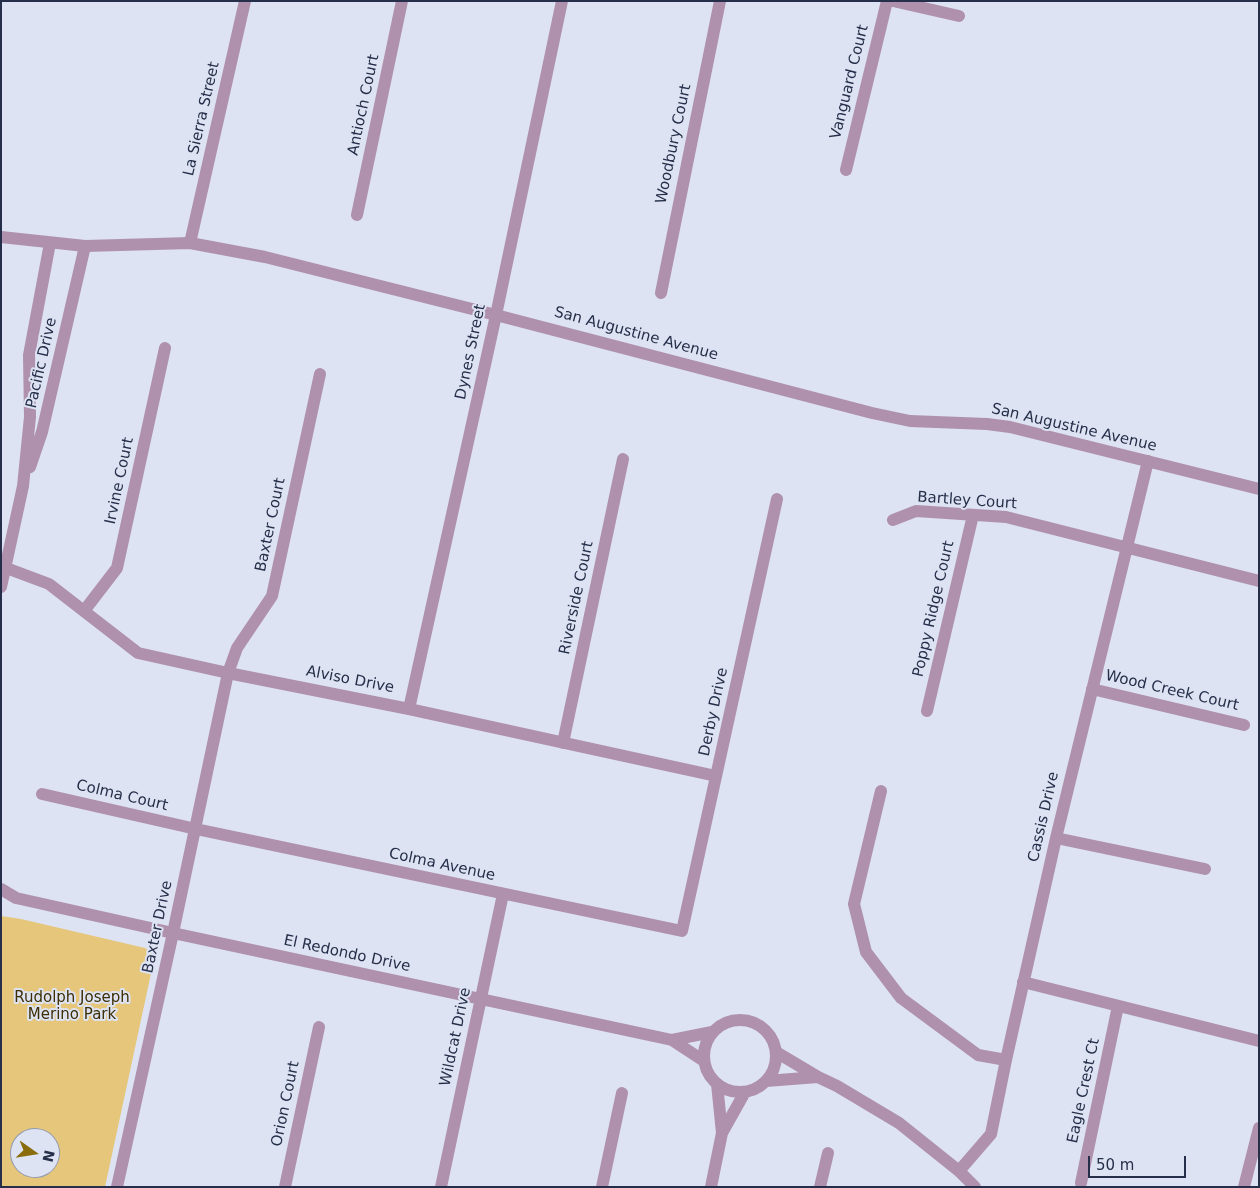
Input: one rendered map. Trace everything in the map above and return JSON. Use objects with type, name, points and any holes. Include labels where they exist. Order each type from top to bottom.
[{"type":"street","name":"La Sierra Street","points":[[190,243],[245,1]]},
{"type":"street","name":"Antioch Court","points":[[357,215],[402,1]]},
{"type":"street","name":"Dynes Street","points":[[409,709],[496,315],[562,1]]},
{"type":"street","name":"Woodbury Court","points":[[661,293],[720,1]]},
{"type":"street","name":"Vanguard Court","points":[[846,170],[887,1]]},
{"type":"street","points":[[893,1],[960,16]]},
{"type":"street","name":"San Augustine Avenue","points":[[1,237],[86,246],[190,243],[265,257],[872,413],[910,420],[1010,427],[1259,489]]},
{"type":"street","name":"Pacific Drive","points":[[23,486],[30,417],[29,355],[50,243]]},
{"type":"street","name":"Pacific Drive","points":[[1,587],[3,566],[23,486],[42,432],[86,246]]},
{"type":"street","name":"Irvine Court","points":[[84,611],[117,568],[166,348]]},
{"type":"street","name":"Baxter Court","points":[[228,673],[236,648],[272,596],[320,374]]},
{"type":"street","name":"Riverside Court","points":[[563,743],[623,459]]},
{"type":"street","name":"Cassis Drive","points":[[958,1171],[991,1134],[1056,838],[1148,461]]},
{"type":"street","name":"Derby Drive","points":[[682,931],[777,498]]},
{"type":"street","name":"Bartley Court","points":[[893,520],[916,511],[1006,517],[1259,581]]},
{"type":"street","name":"Poppy Ridge Court","points":[[927,710],[973,514]]},
{"type":"street","name":"Alviso Drive","points":[[3,566],[49,584],[138,653],[409,709],[716,776]]},
{"type":"street","name":"Baxter Drive","points":[[117,1187],[196,830],[228,673]]},
{"type":"street","name":"Wood Creek Court","points":[[1092,689],[1244,725]]},
{"type":"street","points":[[881,791],[854,904],[866,952],[901,998],[978,1054],[1006,1060]]},
{"type":"street","name":"Colma Court","points":[[42,794],[196,830]]},
{"type":"street","name":"Colma Avenue","points":[[196,830],[682,931]]},
{"type":"street","points":[[1056,838],[1205,869]]},
{"type":"street","name":"El Redondo Drive","points":[[1,889],[16,898],[672,1040],[704,1061]]},
{"type":"street","name":"Wildcat Drive","points":[[441,1187],[503,894]]},
{"type":"street","name":"El Redondo Drive","points":[[1,900],[16,898]]},
{"type":"street","points":[[1023,982],[1259,1041]]},
{"type":"street","name":"Eagle Crest Ct","points":[[1081,1183],[1118,1006]]},
{"type":"street","points":[[745,1019],[756,1023],[766,1030],[773,1040],[776,1052],[776,1062],[766,1081],[756,1088],[745,1092],[735,1092],[717,1084],[706,1070],[704,1061],[706,1041],[712,1032],[721,1024],[732,1020],[745,1019]]},
{"type":"street","name":"Orion Court","points":[[285,1187],[319,1027]]},
{"type":"street","name":"El Redondo Drive","points":[[672,1040],[712,1032]]},
{"type":"street","points":[[776,1052],[900,1123],[976,1187]]},
{"type":"street","points":[[766,1081],[818,1077]]},
{"type":"street","points":[[711,1187],[722,1133],[717,1084]]},
{"type":"street","points":[[722,1133],[745,1092]]},
{"type":"street","points":[[602,1187],[622,1093]]},
{"type":"street","points":[[1244,1187],[1259,1128]]},
{"type":"street","points":[[820,1187],[828,1153]]},
{"type":"green space","name":"Rudolph Joseph Merino Park","points":[[1,916],[145,948],[155,955],[105,1187],[1,1187]]}]
